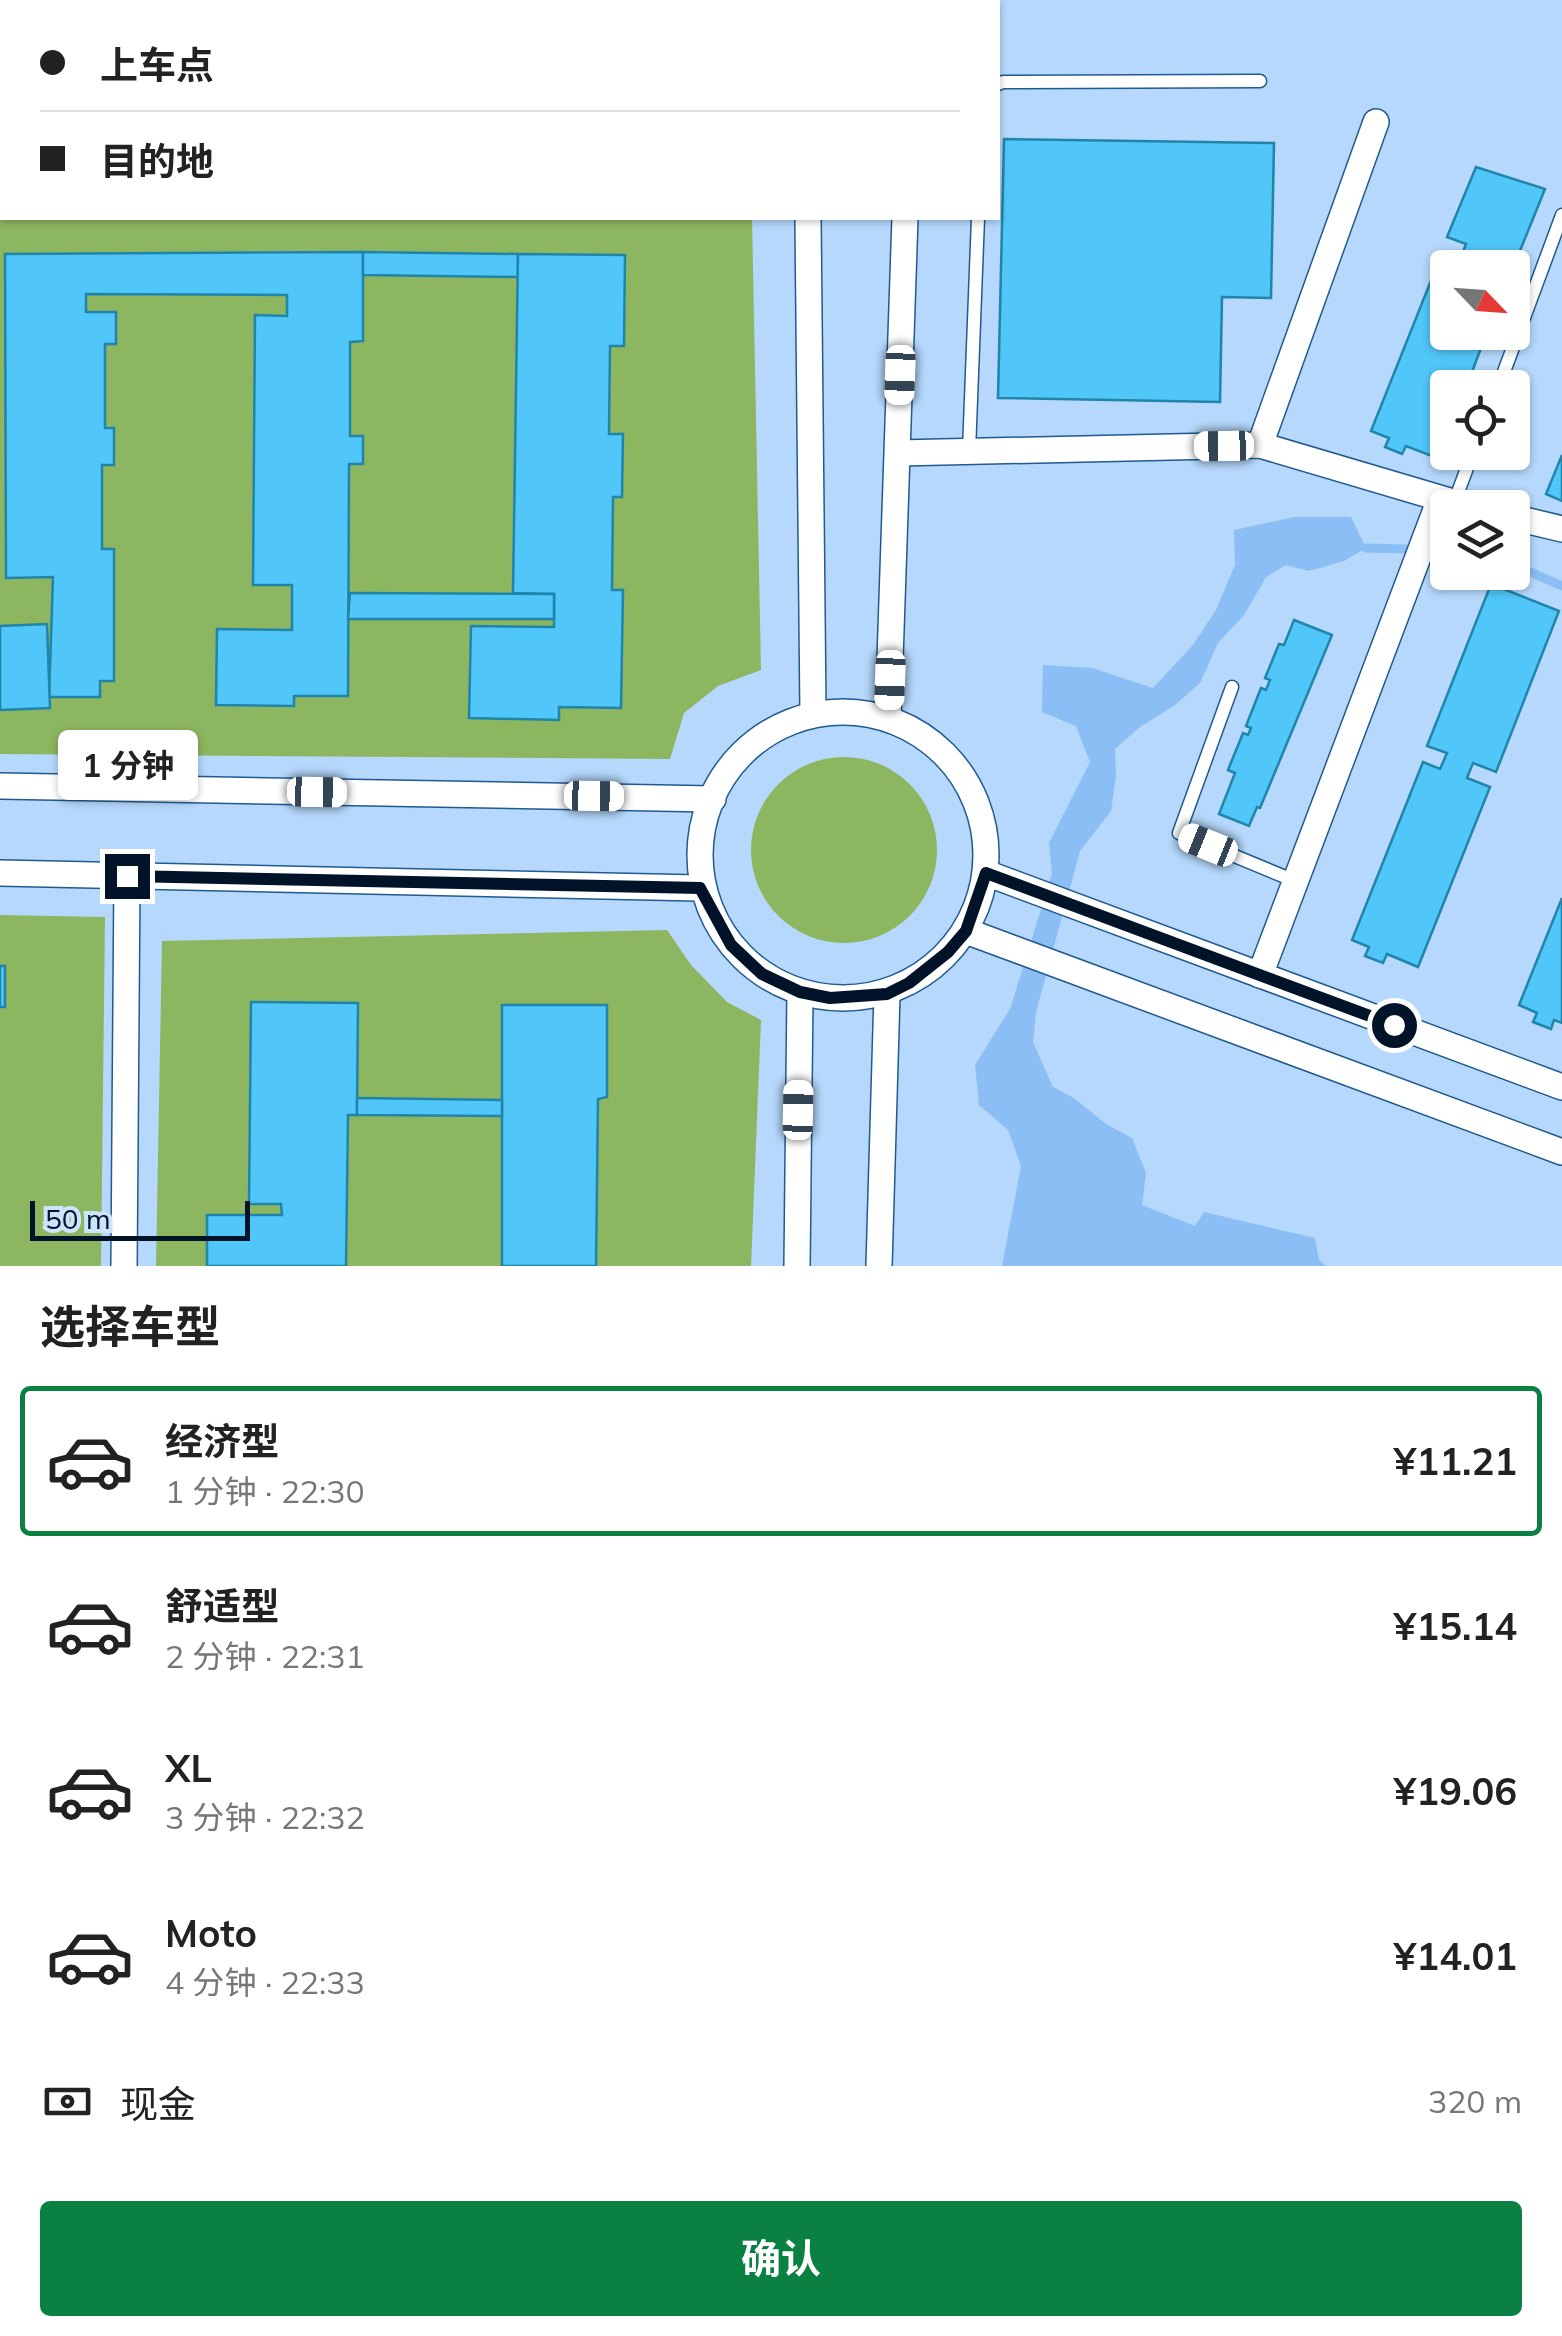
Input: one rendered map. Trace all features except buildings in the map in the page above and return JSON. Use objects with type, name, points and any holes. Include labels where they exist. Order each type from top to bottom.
[{"type":"street","points":[[1260,444],[1376,122]]},
{"type":"street","points":[[808,220],[813,713]]},
{"type":"street","points":[[888,718],[906,220]]},
{"type":"street","points":[[898,454],[1260,444],[1430,495]]},
{"type":"street","points":[[1530,521],[1562,528]]},
{"type":"street","points":[[1260,975],[1430,528]]},
{"type":"street","points":[[856,712],[888,718],[924,736],[953,762],[964,778],[974,795],[985,833],[986,873],[966,931],[948,952],[909,983],[887,994],[830,998],[800,992],[762,974],[731,945],[700,888],[703,824],[719,784],[746,750],[781,726],[813,713],[856,712]]},
{"type":"street","points":[[0,786],[713,799]]},
{"type":"street","points":[[986,873],[1562,1087]]},
{"type":"street","points":[[0,874],[700,888]]},
{"type":"street","points":[[124,1266],[127,876]]},
{"type":"street","points":[[966,931],[1562,1152]]},
{"type":"street","points":[[797,1266],[800,992]]},
{"type":"street","points":[[878,1266],[887,994]]},
{"type":"lane","points":[[1000,83],[1260,81]]},
{"type":"lane","points":[[1505,370],[1562,215]]},
{"type":"lane","points":[[970,451],[978,220]]},
{"type":"lane","points":[[1232,687],[1180,833],[1295,881]]},
{"type":"green space","points":[[0,220],[752,220],[761,670],[718,686],[684,713],[670,759],[0,754]]},
{"type":"green space","points":[[844,757],[880,764],[910,784],[930,814],[937,850],[930,886],[910,916],[880,936],[844,943],[808,936],[778,916],[758,886],[751,850],[758,814],[778,784],[808,764]]},
{"type":"green space","points":[[0,915],[105,917],[101,1266],[0,1266]]},
{"type":"green space","points":[[667,930],[691,965],[727,1002],[761,1020],[751,1266],[156,1266],[162,941]]},
{"type":"water","points":[[1294,517],[1351,517],[1366,548],[1344,561],[1309,571],[1286,565],[1266,577],[1244,615],[1218,643],[1200,683],[1115,749],[1111,811],[1080,851],[1036,1012],[1033,1042],[1053,1087],[1132,1138],[1146,1173],[1142,1205],[1195,1226],[1204,1212],[1315,1238],[1319,1260],[1326,1266],[1002,1266],[1021,1166],[1008,1130],[979,1105],[975,1065],[1010,1009],[1052,874],[1049,843],[1090,762],[1076,726],[1042,712],[1043,665],[1092,668],[1153,688],[1193,645],[1216,610],[1235,565],[1234,530]]},
{"type":"waterway","points":[[1366,548],[1430,550]]},
{"type":"waterway","points":[[1530,572],[1562,586]]},
{"type":"route","points":[[127,876],[700,888],[731,945],[762,974],[800,992],[830,998],[887,994],[909,983],[948,952],[966,931],[986,873],[1394,1025]]}]
